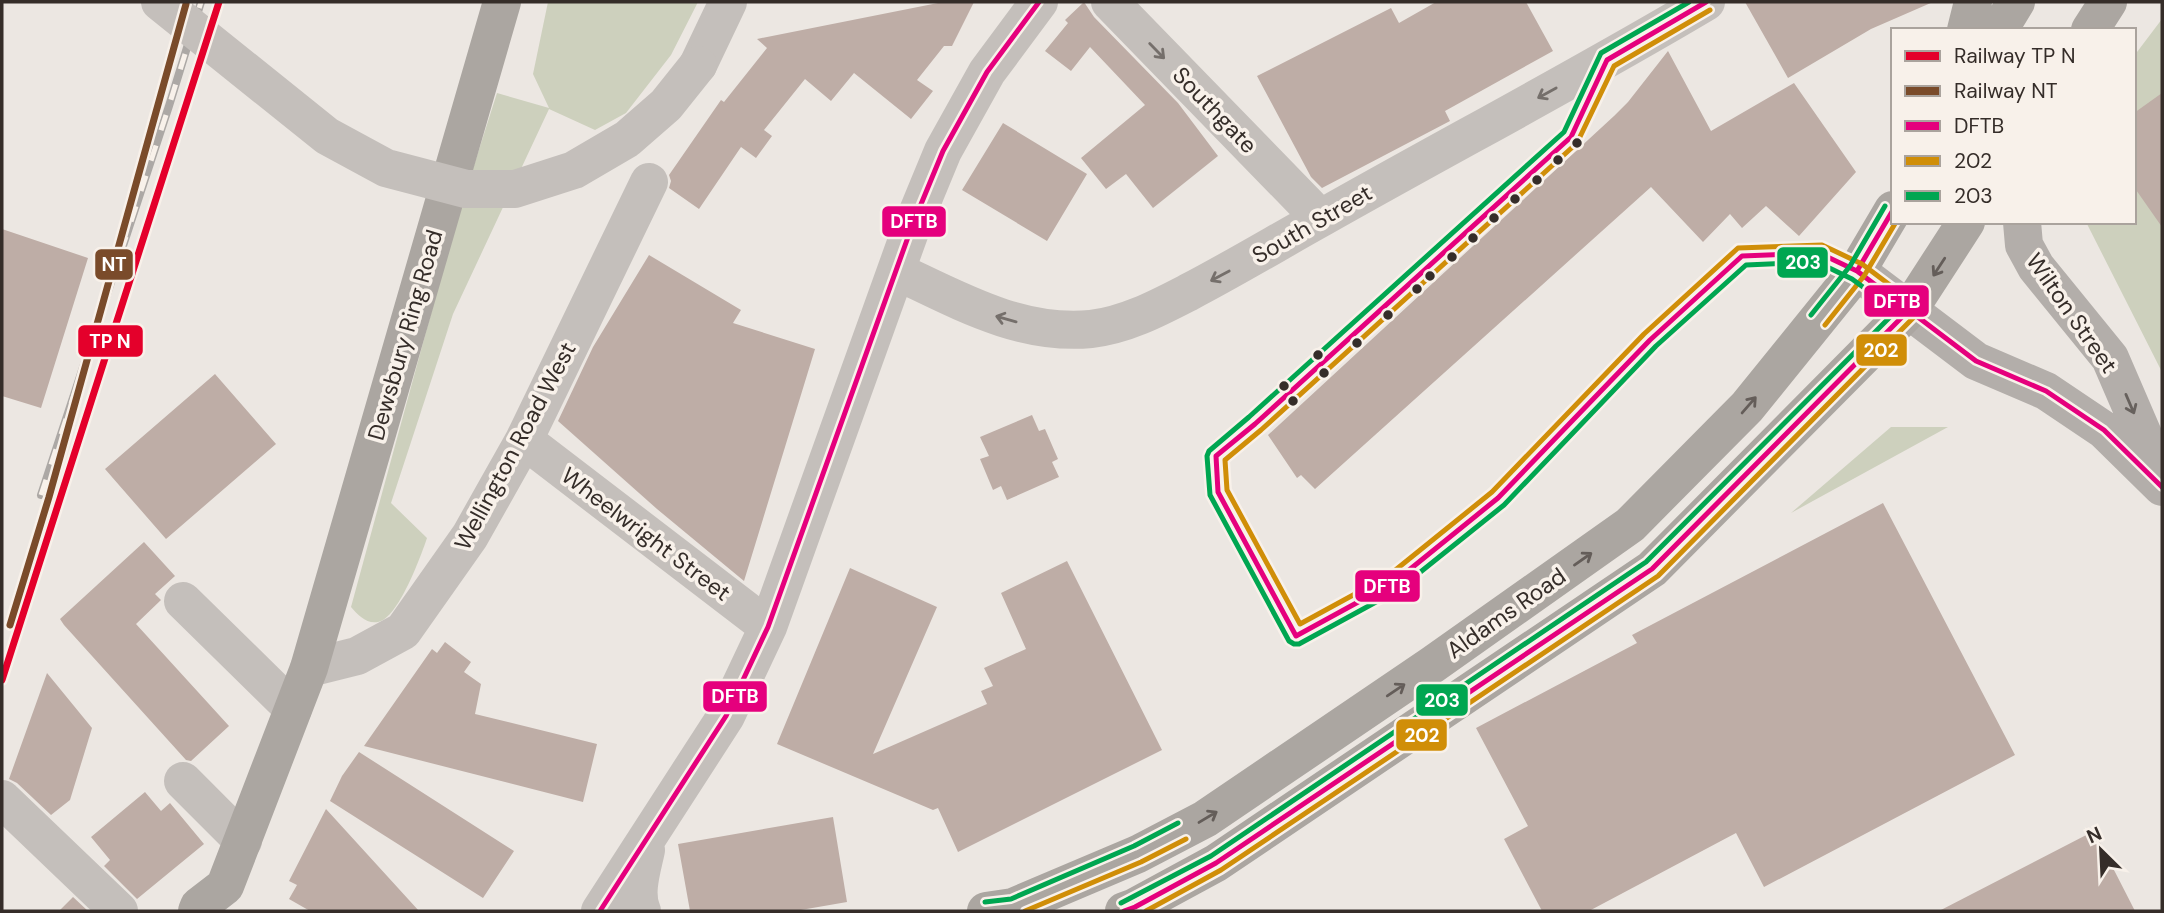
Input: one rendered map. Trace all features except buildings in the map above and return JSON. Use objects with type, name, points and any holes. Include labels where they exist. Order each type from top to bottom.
[{"type":"highway","name":"Dewsbury Ring Road","points":[[309,668],[502,2]]},
{"type":"highway","points":[[1966,28],[1973,2]]},
{"type":"highway","points":[[2000,28],[2016,2]]},
{"type":"highway","points":[[2091,28],[2108,2]]},
{"type":"highway","name":"Aldams Road","points":[[999,909],[1138,853],[1205,819],[1630,526],[1747,407],[1857,271],[1891,213]]},
{"type":"highway","name":"Aldams Road","points":[[1124,911],[1135,908],[1216,863],[1652,569],[1909,310],[1965,224]]},
{"type":"highway","points":[[197,911],[199,906],[228,899],[243,841],[309,668]]},
{"type":"main road","name":"Wilton Street","points":[[2022,224],[2024,246],[2036,267],[2110,358],[2162,479]]},
{"type":"main road","points":[[1857,271],[1976,361],[2046,391],[2104,430],[2162,487]]},
{"type":"street","points":[[160,2],[327,136],[386,168],[466,189],[515,189],[574,170],[627,139],[666,105],[698,65],[722,15],[749,2]]},
{"type":"street","points":[[600,911],[726,716],[768,627],[912,226],[943,151],[987,72],[1039,2]]},
{"type":"street","name":"Southgate","points":[[1110,2],[1320,218]]},
{"type":"street","name":"South Street","points":[[896,271],[996,316],[1041,328],[1092,329],[1143,316],[1235,268],[1706,2]]},
{"type":"street","name":"Wellington Road West","points":[[309,668],[357,656],[403,631],[470,536],[524,440],[649,182]]},
{"type":"street","name":"Wheelwright Street","points":[[524,440],[768,627]]},
{"type":"street","points":[[183,601],[293,709]]},
{"type":"street","points":[[183,781],[243,841]]},
{"type":"street","points":[[2,799],[119,911]]},
{"type":"street","points":[[642,911],[639,903],[640,878],[650,834]]},
{"type":"green space","points":[[548,2],[698,2],[671,55],[626,113],[595,130],[549,109],[453,314],[391,503],[427,538],[424,547],[401,599],[386,618],[370,622],[359,616],[351,607],[456,222],[497,93],[549,108],[533,74]]},
{"type":"green space","points":[[2162,19],[2162,372],[2087,224],[2136,224],[2136,53]]},
{"type":"green space","points":[[1891,427],[1948,427],[1791,513]]},
{"type":"railway","points":[[41,495],[201,2]]},
{"type":"transit line","points":[[2,680],[219,2]]},
{"type":"transit line","name":"DFTB","points":[[600,911],[726,716],[768,627],[912,226],[943,151],[987,72],[1039,2]]},
{"type":"transit line","name":"203","points":[[1121,903],[1211,856],[1646,562],[1896,311],[1852,279],[1817,262],[1746,265],[1656,346],[1504,505],[1398,590],[1299,644],[1289,641],[1210,495],[1207,456],[1209,451],[1564,132],[1601,53],[1689,2]]},
{"type":"transit line","name":"DFTB","points":[[1706,2],[1607,60],[1571,137],[1255,424],[1216,456],[1218,492],[1296,636],[1393,583],[1498,498],[1650,340],[1742,256],[1819,253],[1857,271],[1976,361],[2046,391],[2104,430],[2162,487]]},
{"type":"transit line","name":"202","points":[[1146,911],[1221,870],[1658,576],[1916,315],[1918,309],[1915,304],[1862,264],[1822,245],[1738,248],[1644,334],[1492,492],[1388,576],[1300,624],[1227,490],[1225,460],[1577,143],[1614,66],[1710,10]]},
{"type":"transit line","name":"203","points":[[1811,315],[1850,266],[1885,206]]},
{"type":"transit line","name":"DFTB","points":[[1857,271],[1891,213]]},
{"type":"transit line","name":"202","points":[[1825,325],[1864,276],[1895,224]]},
{"type":"transit line","name":"DFTB","points":[[1124,911],[1216,863],[1652,569],[1909,310]]},
{"type":"transit line","name":"203","points":[[985,902],[1011,899],[1134,846],[1178,823]]},
{"type":"transit line","name":"202","points":[[1025,911],[1141,862],[1186,839]]},
{"type":"rail line","name":"NT","points":[[10,625],[49,497],[186,4]]}]
